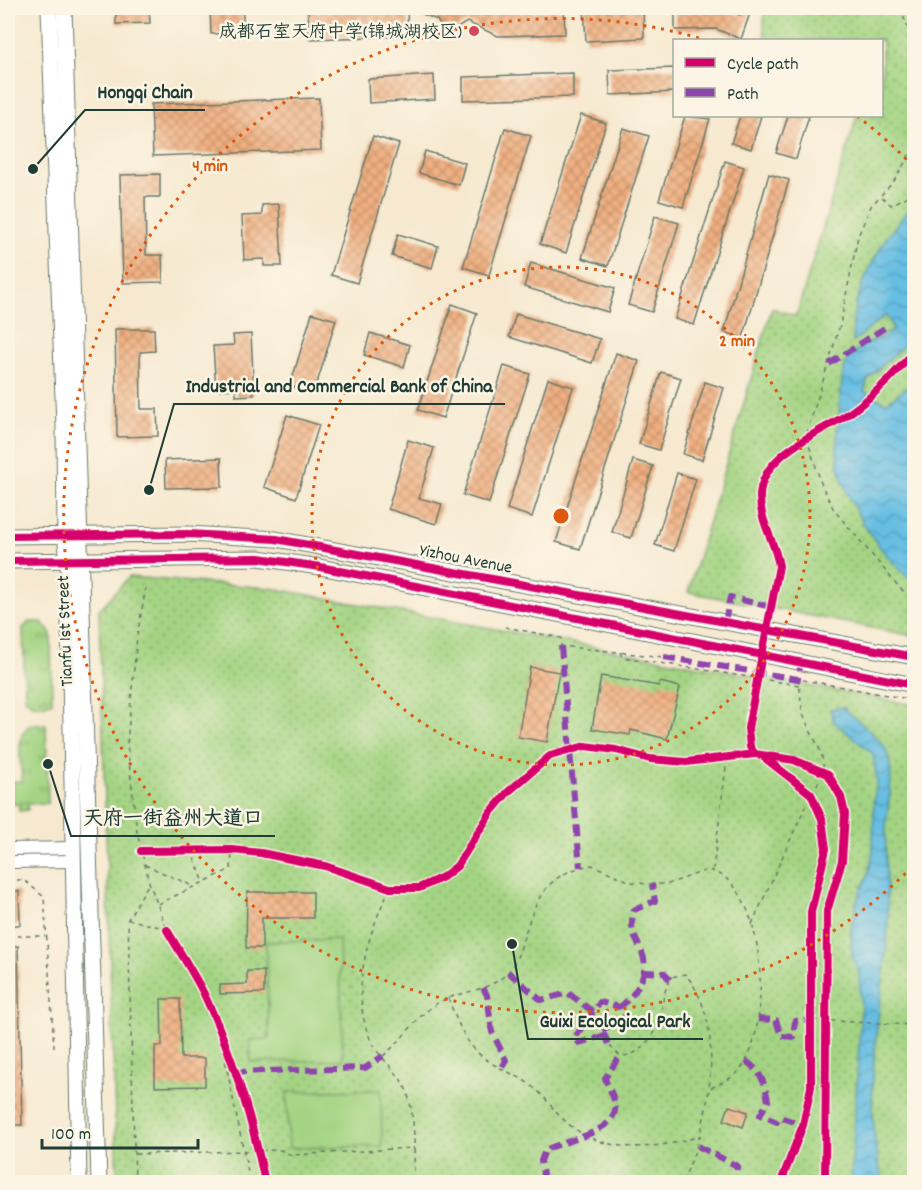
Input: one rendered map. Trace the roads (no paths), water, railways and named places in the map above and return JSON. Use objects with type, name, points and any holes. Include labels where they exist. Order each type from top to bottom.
[{"type":"main road","name":"Tianfu 1st Street","points":[[49,8],[64,427],[75,560],[99,1182]]},
{"type":"main road","name":"Tianfu 1st Street","points":[[64,8],[72,535]]},
{"type":"main road","name":"Yizhou Avenue","points":[[8,536],[188,534],[276,538],[915,657]]},
{"type":"main road","name":"Yizhou Avenue","points":[[8,561],[259,558],[320,567],[915,684]]},
{"type":"main road","name":"Tianfu 1st Street","points":[[75,560],[74,855],[79,1182]]},
{"type":"street","points":[[8,849],[74,855]]},
{"type":"street","points":[[8,862],[74,855]]},
{"type":"water","points":[[914,204],[914,336],[868,379],[864,391],[886,403],[914,382],[914,582],[877,543],[847,493],[838,460],[837,430],[845,365],[860,348],[894,330],[886,315],[853,342],[853,321],[857,299],[876,255]]},
{"type":"water","points":[[843,707],[882,743],[889,757],[891,777],[886,843],[887,943],[872,1091],[873,1120],[883,1182],[851,1182],[861,1009],[859,972],[852,956],[851,929],[858,897],[868,875],[873,851],[874,799],[877,782],[873,754],[834,722],[830,709]]},
{"type":"place","name":"成都石室天府中学(锦城湖校区)","points":[[474,31]]},
{"type":"place","name":"Hongqi Chain","points":[[33,169]]},
{"type":"place","name":"Industrial and Commercial Bank of China","points":[[149,490]]},
{"type":"place","name":"天府一街益州大道口","points":[[48,764]]},
{"type":"place","name":"Guixi Ecological Park","points":[[512,944]]}]
